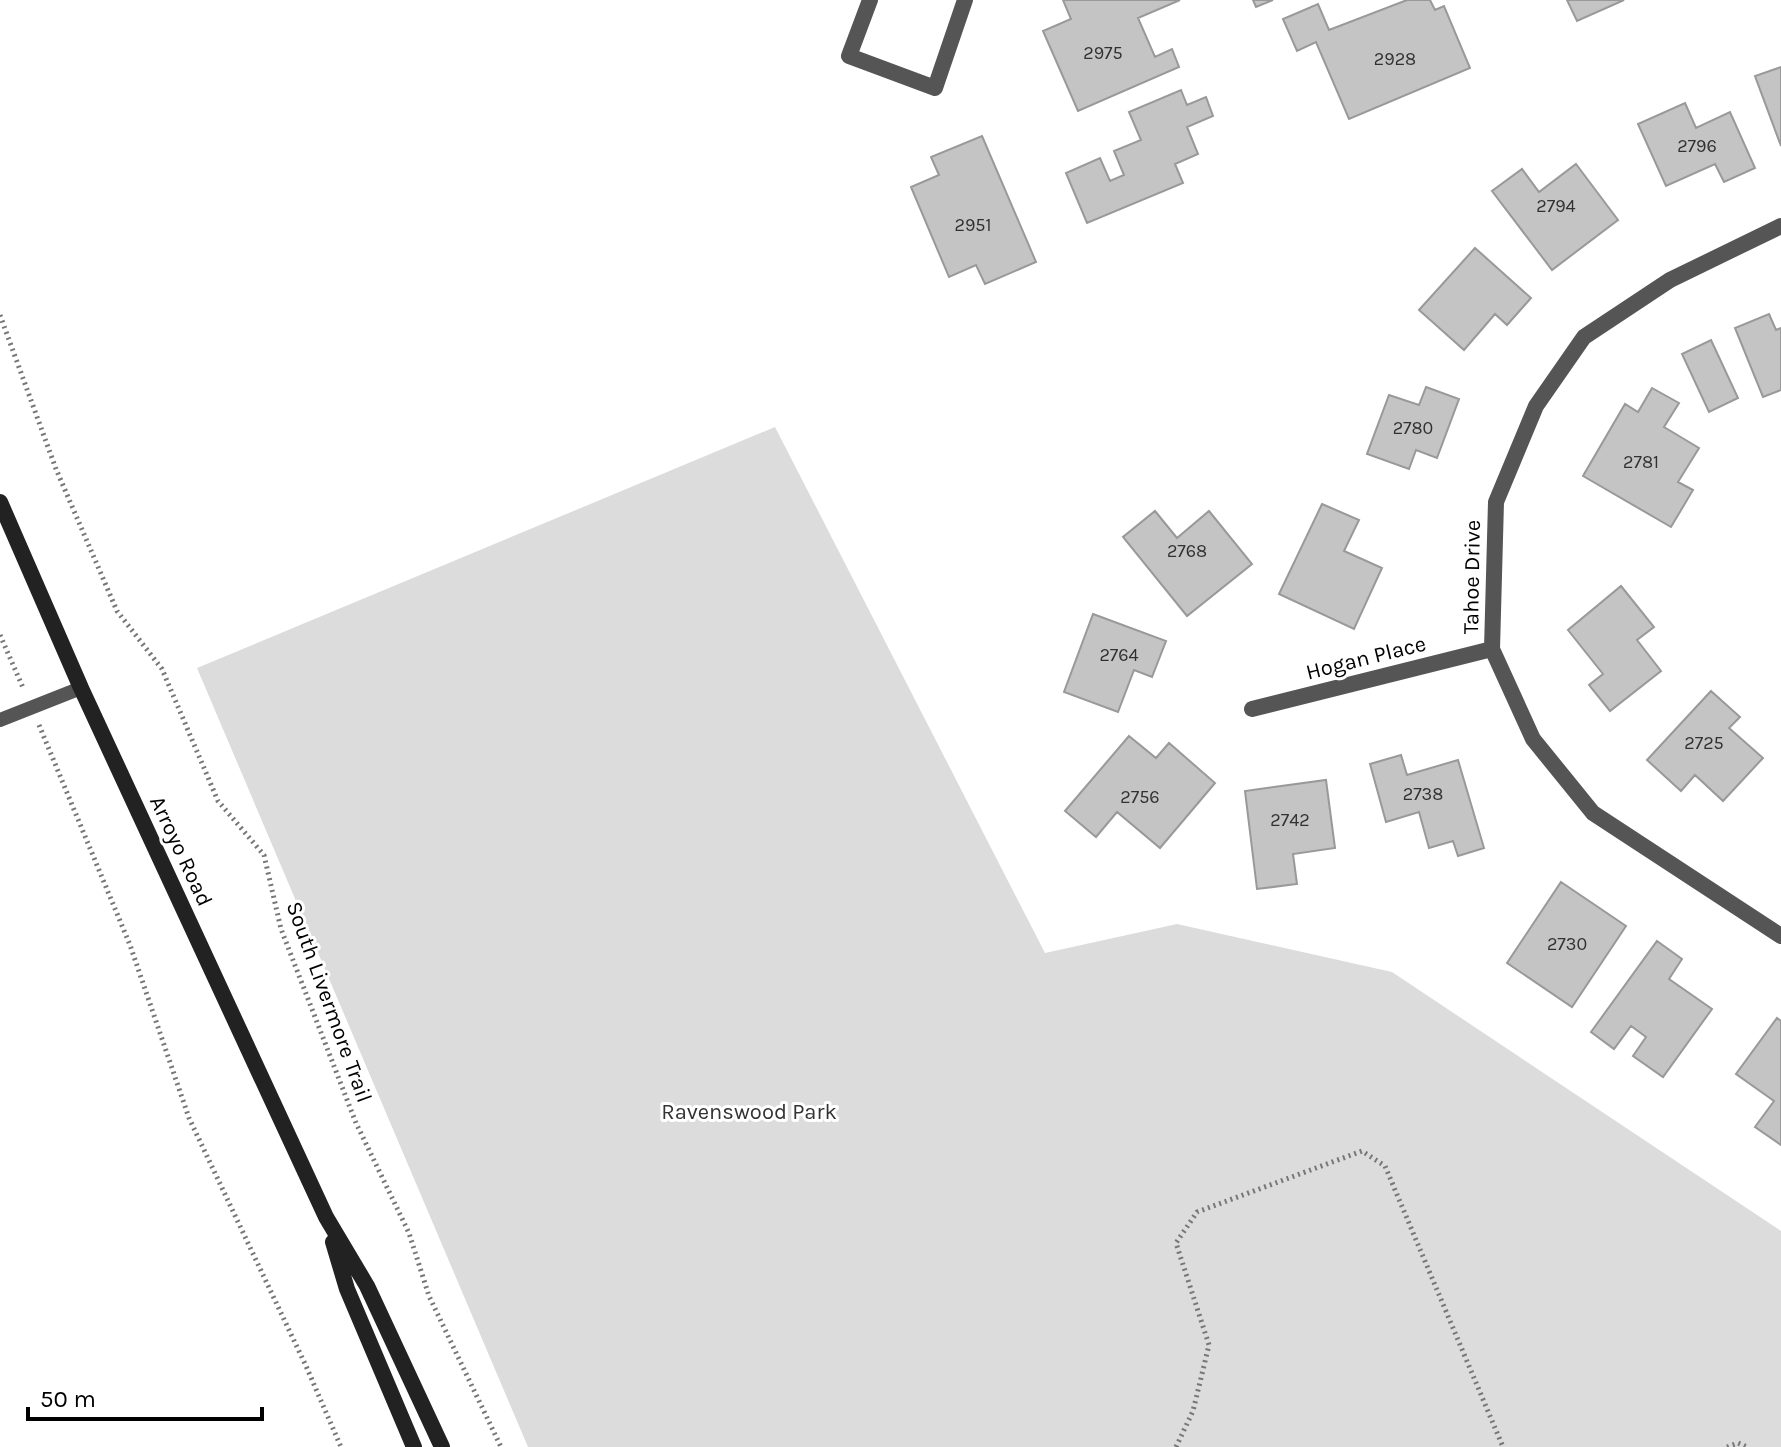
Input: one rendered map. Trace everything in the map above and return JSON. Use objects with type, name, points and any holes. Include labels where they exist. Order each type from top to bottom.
[{"type":"street","points":[[870,0],[849,56],[935,88],[965,0]]},
{"type":"street","name":"Tahoe Drive","points":[[1781,226],[1670,280],[1584,337],[1536,406],[1496,502],[1492,649],[1533,739],[1593,813],[1781,936]]},
{"type":"street","name":"Arroyo Road","points":[[0,502],[81,688],[326,1217],[367,1286],[442,1447]]},
{"type":"street","name":"Hogan Place","points":[[1252,709],[1492,649]]},
{"type":"street","name":"Arroyo Road","points":[[326,1217],[347,1289],[414,1447]]},
{"type":"lane","points":[[0,720],[81,688]]},
{"type":"path","name":"South Livermore Trail","points":[[0,315],[56,469],[117,611],[162,669],[218,801],[264,855],[281,929],[356,1123],[409,1233],[429,1296],[501,1447]]},
{"type":"path","points":[[0,635],[130,945],[189,1118],[341,1447]]},
{"type":"path","points":[[1176,1447],[1206,1373],[1209,1345],[1176,1243],[1197,1212],[1362,1151],[1385,1166],[1503,1447]]},
{"type":"path","points":[[1727,1447],[1738,1443],[1747,1447]]},
{"type":"green space","name":"Ravenswood Park","points":[[775,427],[1045,953],[1177,924],[1392,972],[1781,1231],[1781,1447],[528,1447],[197,668]]},
{"type":"building","points":[[1063,0],[1180,0],[1138,18],[1155,57],[1172,49],[1179,67],[1078,111],[1043,31],[1071,19]]},
{"type":"building","points":[[1253,0],[1273,0],[1256,7]]},
{"type":"building","points":[[1407,0],[1430,0],[1435,10],[1444,6],[1470,68],[1349,119],[1316,42],[1297,51],[1283,19],[1318,4],[1329,30]]},
{"type":"building","points":[[1567,0],[1624,0],[1577,21]]},
{"type":"building","points":[[1781,67],[1781,146],[1755,76]]},
{"type":"building","points":[[1181,90],[1187,105],[1206,97],[1213,116],[1187,127],[1198,154],[1175,164],[1183,183],[1087,223],[1066,173],[1100,158],[1110,181],[1124,175],[1114,151],[1141,140],[1129,112]]},
{"type":"building","points":[[1685,103],[1696,128],[1730,112],[1755,168],[1724,182],[1715,164],[1666,186],[1638,124]]},
{"type":"building","points":[[982,136],[1036,262],[985,284],[976,265],[949,277],[911,187],[939,175],[931,157]]},
{"type":"building","points":[[1576,164],[1618,220],[1552,270],[1492,191],[1522,169],[1539,192]]},
{"type":"building","points":[[1475,248],[1531,298],[1507,325],[1495,314],[1464,350],[1419,310]]},
{"type":"building","points":[[1769,314],[1776,330],[1781,328],[1781,390],[1763,397],[1735,328]]},
{"type":"building","points":[[1711,340],[1738,398],[1709,412],[1682,354]]},
{"type":"building","points":[[1426,387],[1459,399],[1437,458],[1416,450],[1409,469],[1367,454],[1389,395],[1419,405]]},
{"type":"building","points":[[1652,388],[1679,403],[1664,427],[1699,448],[1678,482],[1693,490],[1671,527],[1583,476],[1625,404],[1638,412]]},
{"type":"building","points":[[1322,504],[1359,520],[1344,551],[1382,568],[1354,629],[1279,594]]},
{"type":"building","points":[[1155,511],[1177,538],[1209,511],[1252,564],[1187,616],[1123,537]]},
{"type":"building","points":[[1621,586],[1654,627],[1637,640],[1661,671],[1610,711],[1589,685],[1603,674],[1568,630]]},
{"type":"building","points":[[1093,614],[1166,641],[1152,677],[1134,670],[1118,712],[1064,692]]},
{"type":"building","points":[[1711,691],[1740,717],[1729,728],[1763,758],[1723,801],[1695,775],[1681,791],[1647,760]]},
{"type":"building","points":[[1129,736],[1156,758],[1169,743],[1215,783],[1160,848],[1117,812],[1096,837],[1065,811]]},
{"type":"building","points":[[1401,755],[1407,775],[1458,760],[1484,848],[1458,856],[1453,841],[1429,848],[1419,812],[1386,822],[1370,764]]},
{"type":"building","points":[[1326,780],[1335,848],[1293,854],[1297,884],[1257,889],[1245,791]]},
{"type":"building","points":[[1561,882],[1626,926],[1572,1007],[1507,963]]},
{"type":"building","points":[[1657,941],[1682,959],[1669,979],[1712,1009],[1663,1077],[1633,1056],[1646,1037],[1631,1026],[1614,1049],[1591,1032]]},
{"type":"building","points":[[1777,1018],[1781,1021],[1781,1145],[1755,1127],[1774,1101],[1736,1074]]}]
